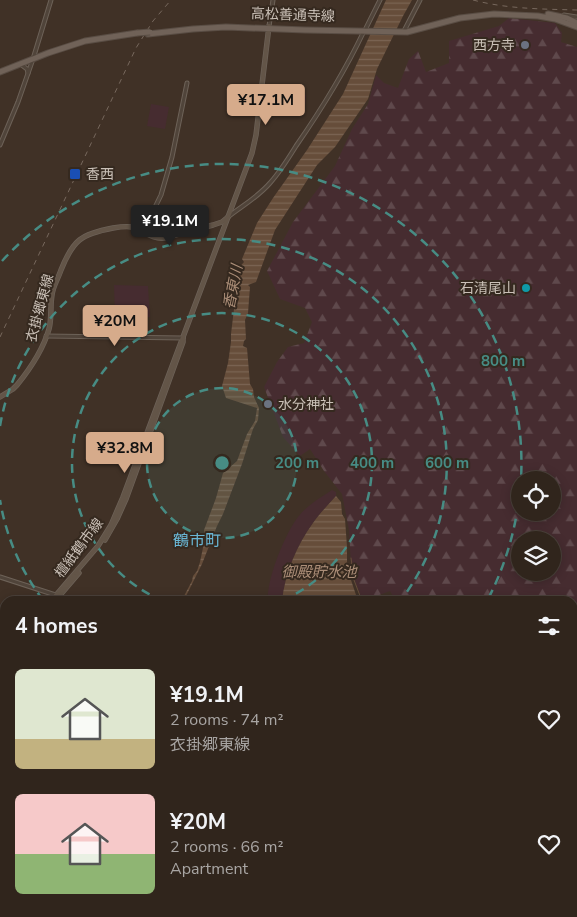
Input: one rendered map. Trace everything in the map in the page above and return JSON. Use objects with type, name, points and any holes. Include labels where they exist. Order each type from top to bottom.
[{"type":"main road","name":"高松善通寺線","points":[[403,30],[459,15],[478,12],[531,12],[556,16],[577,23]]},
{"type":"main road","name":"高松善通寺線","points":[[1,71],[29,63],[85,41],[215,25],[403,30],[460,18],[494,14],[546,17],[577,27]]},
{"type":"main road","points":[[228,217],[254,147],[269,27]]},
{"type":"main road","name":"衣掛郷東線","points":[[0,397],[20,382],[38,356],[50,324],[51,300],[54,288],[75,243],[92,233],[113,228],[129,227],[158,239],[164,238],[214,225],[228,217]]},
{"type":"main road","name":"檀紙鶴市線","points":[[58,596],[98,546],[115,518],[228,217]]},
{"type":"street","points":[[28,74],[27,69],[51,0]]},
{"type":"street","points":[[269,27],[272,0]]},
{"type":"street","points":[[228,217],[260,193],[282,168],[335,86],[380,0]]},
{"type":"street","points":[[403,30],[420,0]]},
{"type":"street","points":[[556,16],[577,17]]},
{"type":"street","points":[[0,145],[28,74],[29,63]]},
{"type":"street","points":[[143,232],[161,195],[170,164],[187,83]]},
{"type":"street","points":[[46,336],[183,338]]},
{"type":"street","points":[[0,577],[58,596]]},
{"type":"green space","points":[[509,18],[555,23],[562,33],[561,42],[577,47],[577,596],[393,596],[390,591],[376,596],[361,596],[351,565],[349,530],[342,494],[310,449],[300,456],[283,437],[264,387],[277,362],[288,347],[304,343],[312,322],[305,308],[280,299],[267,271],[293,222],[335,166],[352,129],[368,104],[376,75],[384,83],[398,88],[409,59],[418,51],[426,72],[449,63],[449,41],[499,26]]},
{"type":"green space","points":[[284,91],[306,95],[305,107],[283,103]]},
{"type":"green space","points":[[151,104],[169,107],[165,129],[147,126]]},
{"type":"green space","points":[[114,285],[148,286],[150,317],[115,317]]},
{"type":"green space","points":[[332,490],[336,492],[336,496],[313,523],[297,550],[289,570],[283,596],[268,596],[273,570],[282,546],[298,517],[314,502]]},
{"type":"water","points":[[386,0],[412,0],[377,69],[368,99],[335,147],[317,165],[275,230],[256,282],[248,285],[250,287],[248,313],[245,320],[246,339],[243,346],[247,348],[250,384],[259,408],[258,420],[202,564],[186,596],[184,596],[200,562],[204,543],[204,530],[223,473],[237,461],[247,434],[255,421],[257,408],[226,398],[222,386],[231,342],[237,270],[244,262],[242,259],[257,223],[343,94]]},
{"type":"water","name":"御殿貯水池","points":[[336,496],[341,502],[342,514],[345,519],[347,562],[356,596],[283,596],[289,570],[297,550],[321,512]]},
{"type":"waterway","points":[[351,558],[354,580],[360,596]]},
{"type":"railway","points":[[0,337],[136,48],[153,21],[171,0]]},
{"type":"railway","points":[[473,0],[512,7],[577,10]]},
{"type":"place","name":"西方寺","points":[[525,45]]},
{"type":"place","name":"香西","points":[[75,174]]},
{"type":"place","name":"石清尾山","points":[[526,288]]},
{"type":"place","name":"水分神社","points":[[268,404]]},
{"type":"district","name":"鶴市町","points":[[197,541]]},
{"type":"water label","name":"香東川","points":[[233,287]]}]
